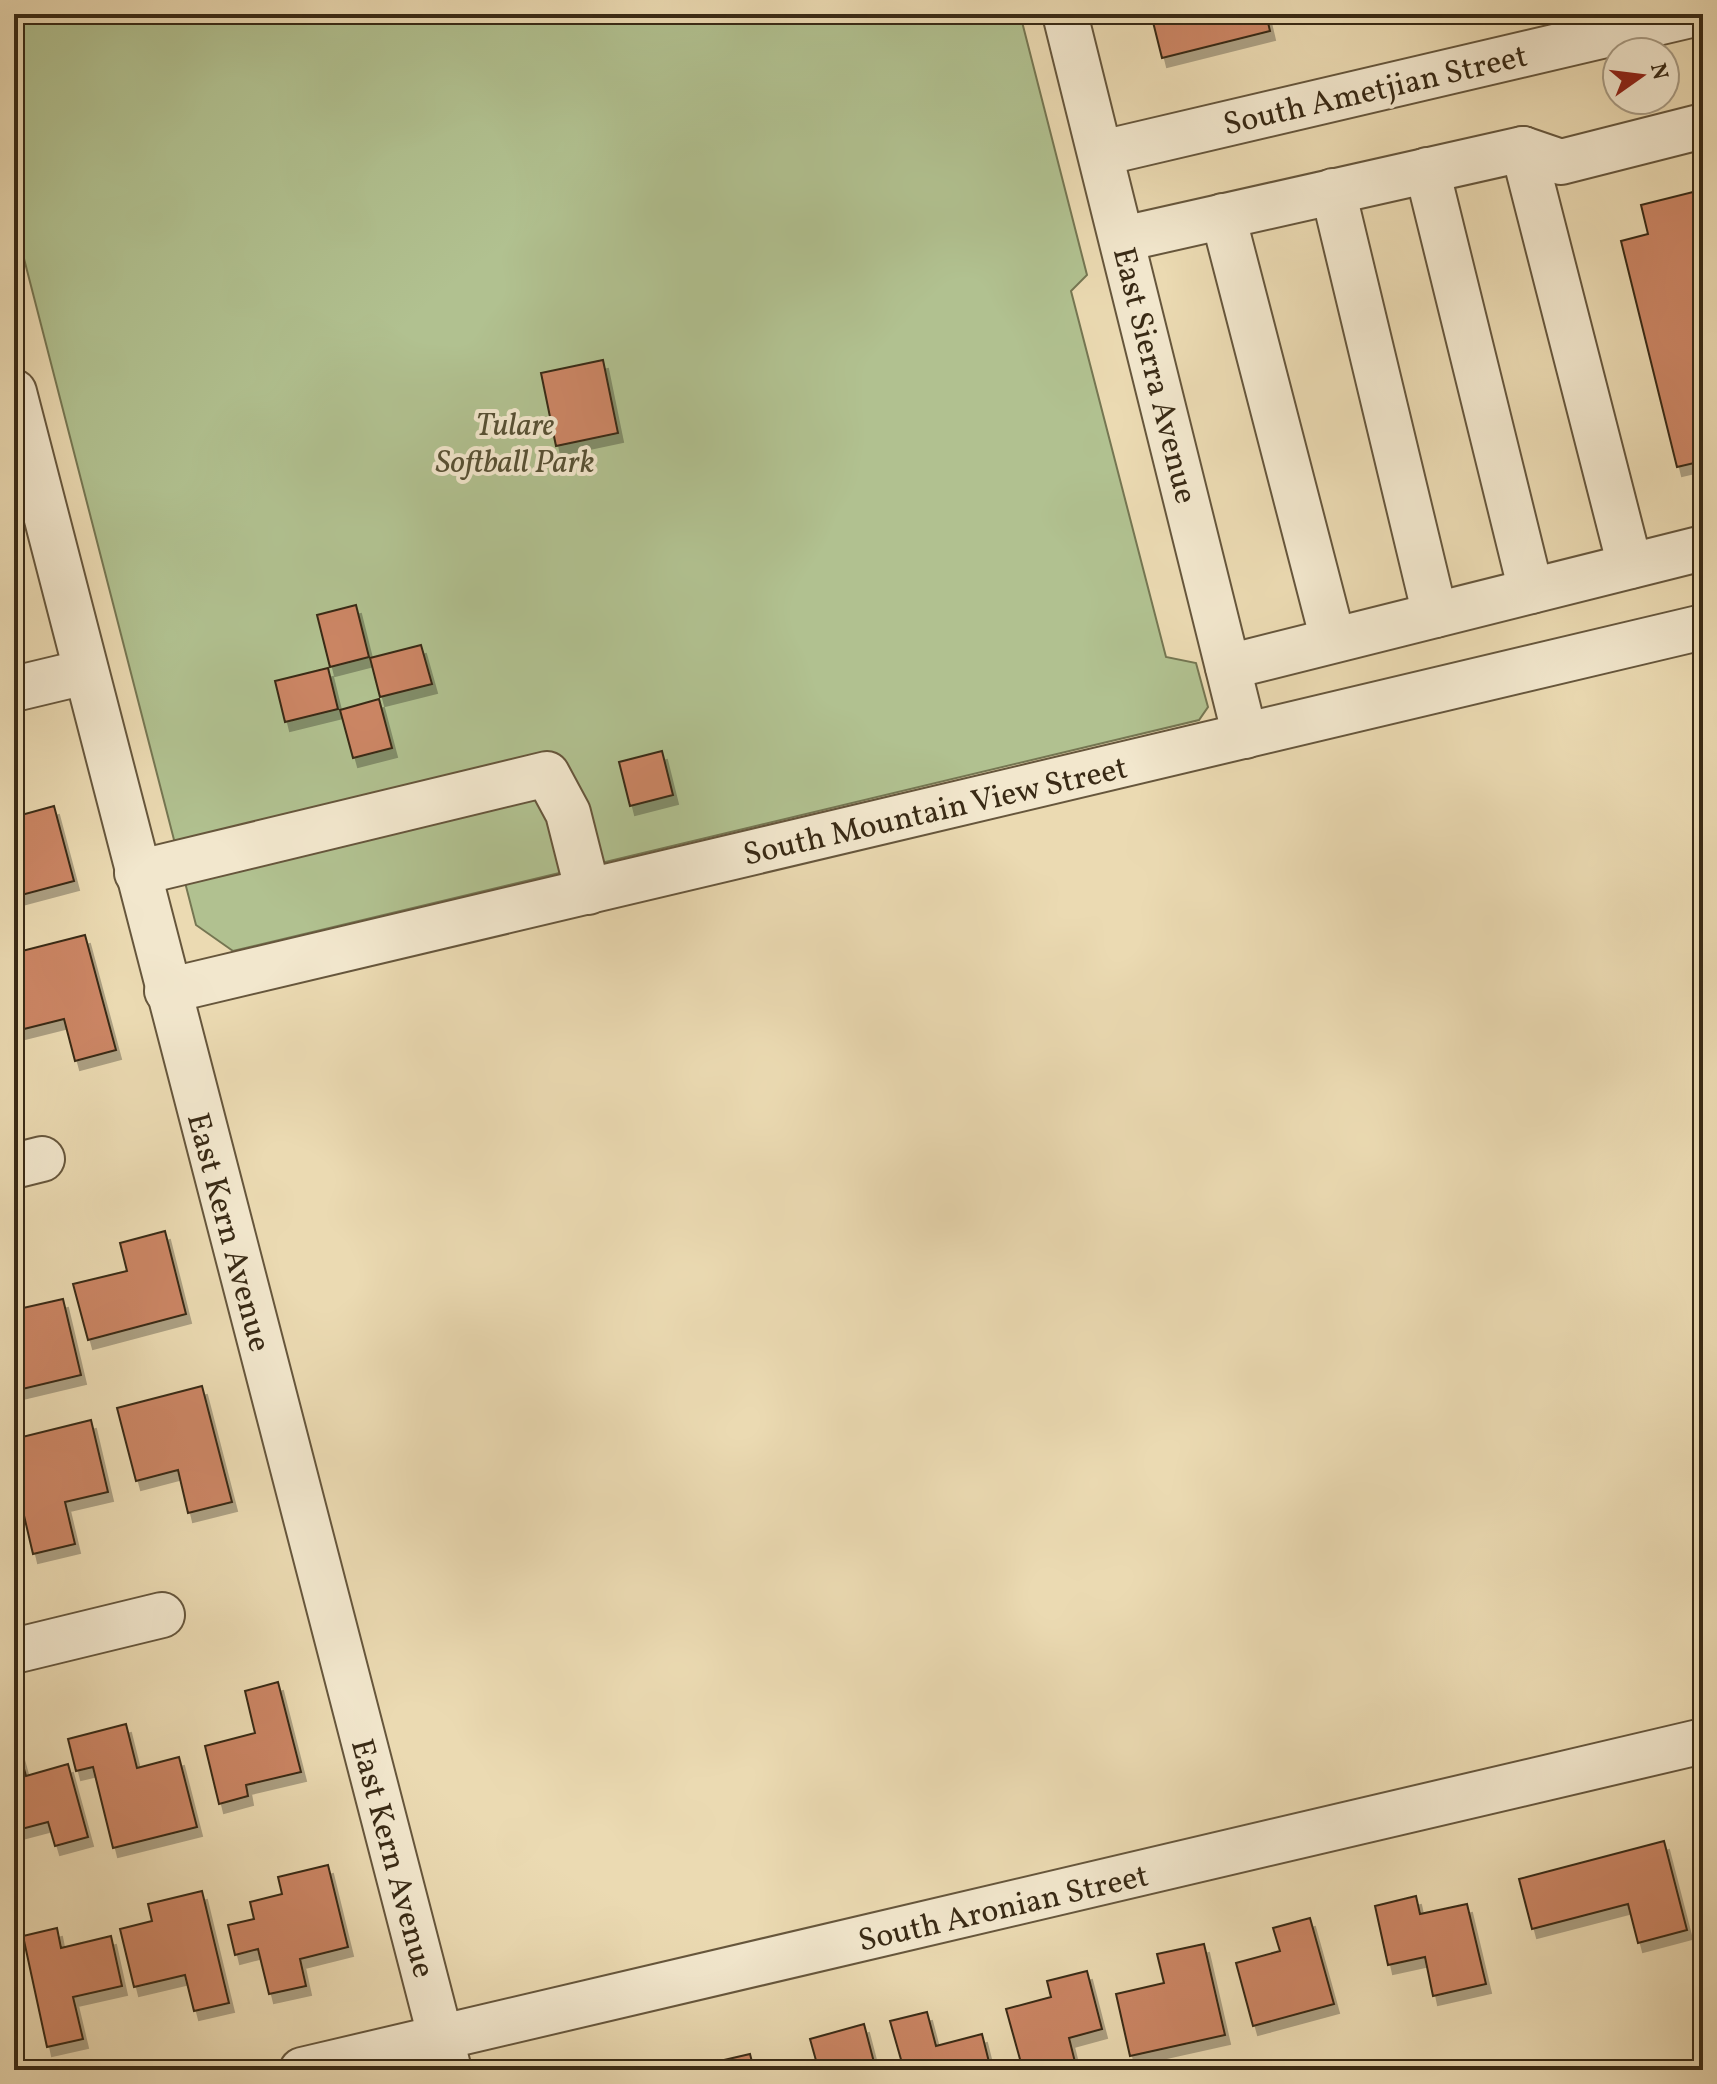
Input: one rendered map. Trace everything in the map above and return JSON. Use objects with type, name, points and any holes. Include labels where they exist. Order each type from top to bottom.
[{"type":"street","name":"East Sierra Avenue","points":[[1065,14],[1245,736]]},
{"type":"street","name":"South Ametjian Street","points":[[1102,153],[1695,14]]},
{"type":"street","points":[[1123,239],[1523,149],[1561,162],[1703,126]]},
{"type":"street","points":[[1523,149],[1630,566]]},
{"type":"street","points":[[1427,170],[1531,591]]},
{"type":"street","points":[[1333,191],[1435,615]]},
{"type":"street","points":[[1223,216],[1333,640]]},
{"type":"street","name":"East Kern Avenue","points":[[14,392],[445,2055]]},
{"type":"street","points":[[1228,667],[1703,548]]},
{"type":"street","name":"South Mountain View Street","points":[[167,991],[1703,627]]},
{"type":"street","points":[[14,689],[85,672]]},
{"type":"street","points":[[137,873],[547,774],[568,813],[588,892]]},
{"type":"street","points":[[14,1651],[162,1615]]},
{"type":"street","name":"South Aronian Street","points":[[302,2070],[445,2055],[1703,1741]]},
{"type":"green space","name":"Tulare Softball Park","points":[[14,14],[1020,14],[1087,275],[1071,291],[1166,657],[1196,663],[1208,707],[1199,720],[233,951],[196,925],[14,220]]},
{"type":"building","points":[[1151,14],[1266,14],[1270,31],[1162,58]]},
{"type":"building","points":[[1701,190],[1703,461],[1677,467],[1621,241],[1648,234],[1641,205]]},
{"type":"building","points":[[603,360],[618,433],[556,446],[541,373]]},
{"type":"building","points":[[356,605],[369,657],[330,667],[317,615]]},
{"type":"building","points":[[421,645],[432,684],[380,697],[370,658]]},
{"type":"building","points":[[328,668],[338,709],[285,722],[275,681]]},
{"type":"building","points":[[379,699],[392,748],[353,758],[340,710]]},
{"type":"building","points":[[662,751],[673,795],[630,806],[619,762]]},
{"type":"building","points":[[54,806],[74,881],[14,897],[14,817]]},
{"type":"building","points":[[85,935],[116,1050],[75,1061],[64,1019],[20,1030],[14,1006],[14,953]]},
{"type":"building","points":[[165,1231],[186,1314],[88,1340],[73,1284],[127,1271],[120,1243]]},
{"type":"building","points":[[63,1299],[81,1375],[14,1391],[14,1310]]},
{"type":"building","points":[[202,1386],[232,1502],[188,1513],[178,1470],[136,1481],[117,1408]]},
{"type":"building","points":[[91,1420],[108,1492],[65,1502],[75,1544],[33,1554],[14,1473],[14,1439]]},
{"type":"building","points":[[278,1682],[301,1772],[246,1785],[248,1796],[219,1804],[205,1746],[255,1733],[245,1691]]},
{"type":"building","points":[[126,1724],[137,1768],[179,1757],[197,1827],[113,1848],[93,1767],[76,1771],[68,1739]]},
{"type":"building","points":[[14,1733],[26,1776],[68,1764],[88,1837],[55,1846],[48,1822],[14,1831]]},
{"type":"building","points":[[1664,1841],[1687,1930],[1638,1943],[1628,1904],[1532,1929],[1519,1879]]},
{"type":"building","points":[[328,1865],[348,1947],[300,1959],[306,1986],[269,1994],[258,1949],[235,1955],[228,1925],[254,1919],[250,1902],[282,1894],[278,1877]]},
{"type":"building","points":[[202,1891],[229,2003],[194,2011],[185,1975],[134,1987],[120,1929],[152,1921],[148,1904]]},
{"type":"building","points":[[1416,1896],[1420,1914],[1467,1904],[1486,1984],[1433,1996],[1425,1957],[1388,1965],[1375,1906]]},
{"type":"building","points":[[1310,1918],[1334,2004],[1253,2026],[1236,1963],[1280,1951],[1273,1928]]},
{"type":"building","points":[[57,1928],[61,1948],[111,1936],[122,1986],[73,1997],[83,2039],[47,2047],[23,1936]]},
{"type":"building","points":[[1204,1944],[1225,2035],[1130,2056],[1116,1994],[1164,1983],[1157,1954]]},
{"type":"building","points":[[1087,1971],[1102,2029],[1069,2038],[1077,2070],[1023,2070],[1006,2009],[1051,1997],[1047,1981]]},
{"type":"building","points":[[927,2012],[936,2046],[982,2034],[991,2070],[904,2070],[890,2021]]},
{"type":"building","points":[[864,2024],[876,2070],[795,2070],[817,2064],[810,2039]]},
{"type":"building","points":[[750,2054],[754,2070],[713,2070],[711,2063]]}]
